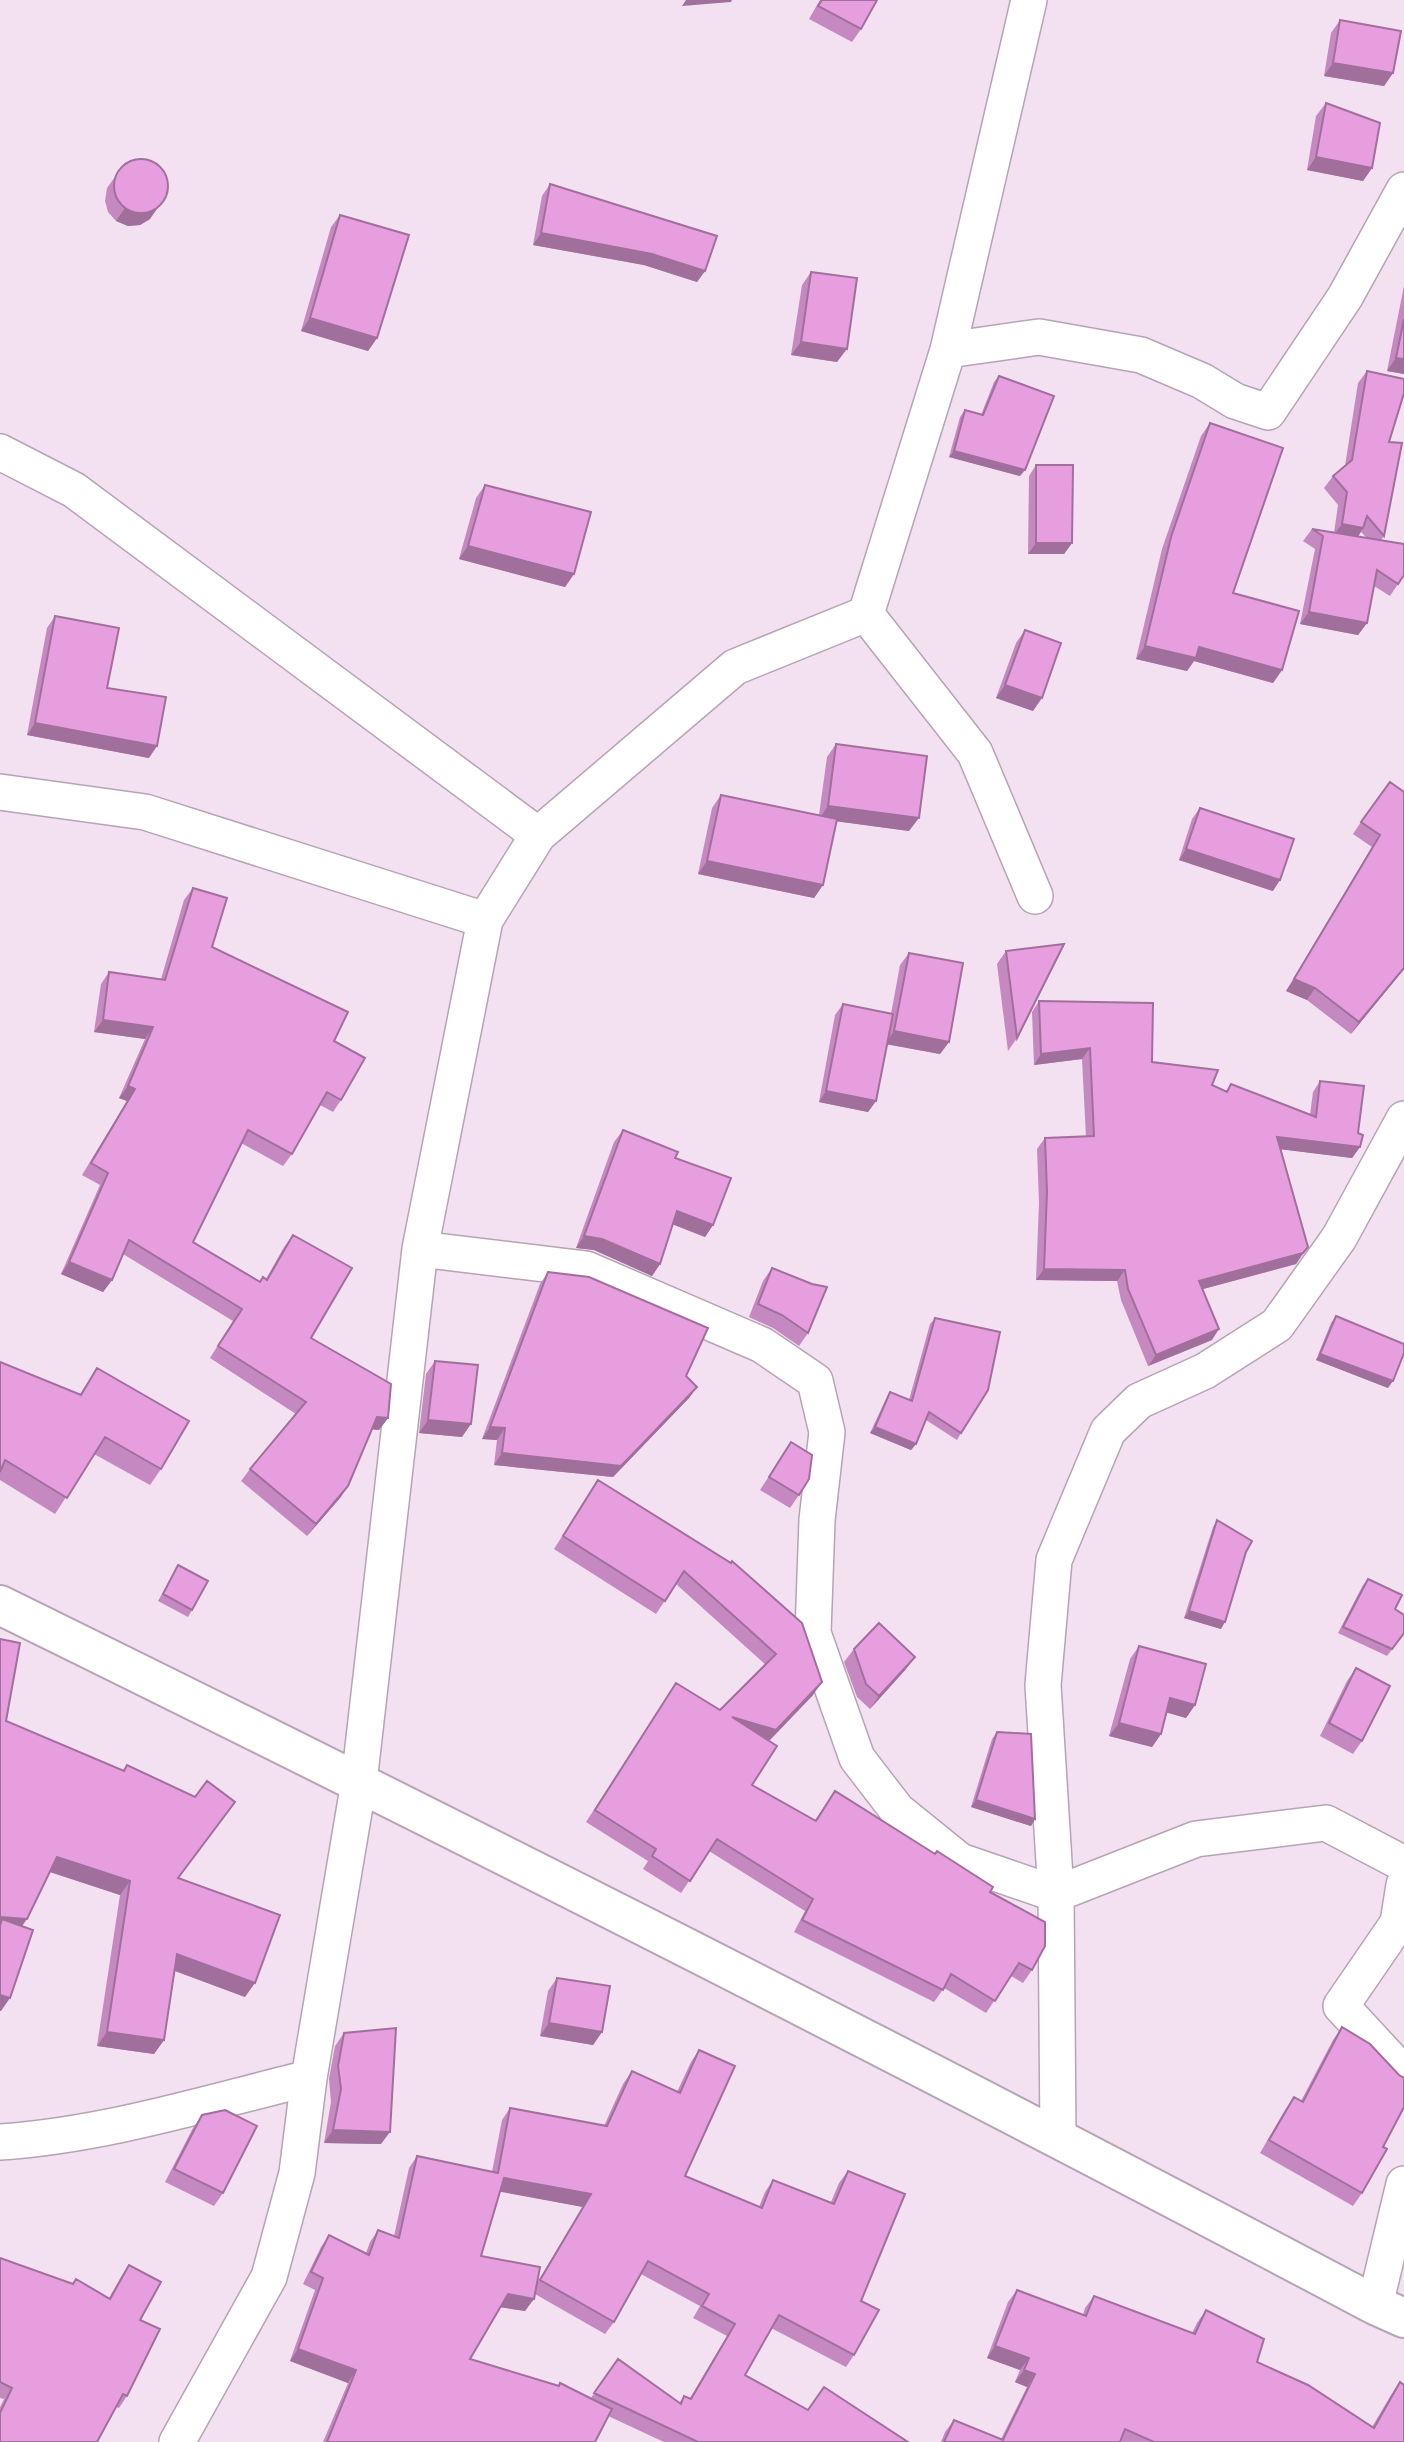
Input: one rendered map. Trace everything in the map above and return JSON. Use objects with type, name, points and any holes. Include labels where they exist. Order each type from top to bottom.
[{"type":"street","points":[[866,614],[948,350],[1029,0]]},
{"type":"street","points":[[948,350],[1039,337],[1140,355],[1202,381],[1235,401],[1268,412],[1345,297],[1404,190]]},
{"type":"street","points":[[0,452],[74,490],[538,835]]},
{"type":"street","points":[[177,2442],[269,2277],[297,2172],[309,2078],[359,1782],[420,1249],[485,920],[538,835],[734,667],[866,614]]},
{"type":"street","points":[[866,614],[975,753],[1035,896]]},
{"type":"street","points":[[0,792],[145,812],[485,920]]},
{"type":"street","points":[[1058,2137],[1056,1894],[1043,1685],[1054,1560],[1108,1431],[1139,1401],[1205,1371],[1277,1325],[1339,1238],[1404,1119]]},
{"type":"street","points":[[420,1249],[586,1269],[762,1345],[815,1381],[827,1432],[817,1520],[813,1633],[857,1758],[897,1810],[960,1861],[1056,1894],[1196,1839],[1326,1823],[1404,1864]]},
{"type":"street","points":[[0,1605],[359,1782],[1058,2137],[1390,2311],[1404,2184]]},
{"type":"street","points":[[1404,1885],[1398,1923],[1341,2006],[1404,2074]]},
{"type":"street","points":[[0,2142],[38,2140],[85,2132],[309,2078]]},
{"type":"building","points":[[822,0],[877,0],[861,29],[818,6]]},
{"type":"building","points":[[1340,20],[1401,31],[1393,73],[1333,63]]},
{"type":"building","points":[[1326,103],[1380,123],[1372,168],[1316,157]]},
{"type":"building","points":[[141,159],[160,167],[168,186],[160,205],[141,213],[122,205],[114,186],[122,167]]},
{"type":"building","points":[[550,184],[717,236],[705,271],[652,254],[541,233]]},
{"type":"building","points":[[340,215],[409,235],[377,338],[310,318]]},
{"type":"building","points":[[811,272],[857,278],[847,349],[801,342]]},
{"type":"building","points":[[1404,319],[1404,359],[1396,358]]},
{"type":"building","points":[[1367,371],[1404,379],[1404,393],[1389,442],[1402,443],[1384,536],[1367,516],[1363,528],[1342,524],[1347,492],[1333,476],[1352,460]]},
{"type":"building","points":[[999,376],[1054,396],[1025,470],[954,451],[965,410],[983,415]]},
{"type":"building","points":[[1210,423],[1283,448],[1233,593],[1299,611],[1282,670],[1199,647],[1196,658],[1145,646],[1171,537]]},
{"type":"building","points":[[1036,465],[1073,465],[1072,543],[1036,543]]},
{"type":"building","points":[[485,485],[591,512],[574,574],[468,546]]},
{"type":"building","points":[[1312,529],[1404,544],[1404,575],[1398,584],[1377,570],[1367,623],[1309,612],[1323,536]]},
{"type":"building","points":[[55,616],[119,628],[107,688],[166,697],[157,746],[35,723]]},
{"type":"building","points":[[1025,630],[1061,643],[1042,698],[1005,685]]},
{"type":"building","points":[[836,744],[927,756],[919,818],[828,806]]},
{"type":"building","points":[[1390,782],[1404,792],[1404,968],[1359,1022],[1315,988],[1294,979],[1380,835],[1361,822]]},
{"type":"building","points":[[721,795],[837,819],[823,885],[707,861]]},
{"type":"building","points":[[1200,808],[1294,839],[1280,880],[1186,849]]},
{"type":"building","points":[[193,888],[227,898],[212,947],[348,1012],[334,1041],[365,1058],[341,1100],[327,1092],[292,1154],[248,1130],[193,1242],[260,1282],[263,1277],[267,1280],[293,1235],[352,1268],[311,1338],[391,1384],[388,1418],[377,1417],[348,1486],[316,1524],[250,1469],[306,1402],[218,1346],[242,1309],[129,1240],[112,1280],[69,1262],[108,1173],[91,1163],[135,1089],[128,1086],[153,1027],[103,1020],[109,972],[165,980]]},
{"type":"building","points":[[1064,944],[1017,1038],[1006,951]]},
{"type":"building","points":[[909,953],[963,963],[949,1042],[894,1031]]},
{"type":"building","points":[[1039,1001],[1153,1003],[1152,1062],[1218,1070],[1212,1085],[1227,1092],[1231,1084],[1316,1117],[1320,1081],[1364,1086],[1358,1133],[1363,1135],[1360,1147],[1277,1137],[1308,1247],[1303,1253],[1199,1281],[1219,1329],[1156,1355],[1128,1289],[1125,1270],[1044,1269],[1047,1192],[1045,1138],[1094,1136],[1090,1048],[1041,1054]]},
{"type":"building","points":[[843,1004],[893,1014],[876,1101],[826,1091]]},
{"type":"building","points":[[623,1130],[678,1152],[675,1158],[731,1178],[713,1225],[677,1211],[660,1264],[602,1239],[584,1236]]},
{"type":"building","points":[[772,1268],[827,1287],[808,1333],[782,1315],[758,1304]]},
{"type":"building","points":[[548,1272],[589,1277],[708,1328],[686,1376],[697,1387],[621,1466],[502,1453],[505,1428],[490,1427]]},
{"type":"building","points":[[1336,1316],[1404,1344],[1404,1353],[1393,1381],[1320,1354]]},
{"type":"building","points":[[935,1318],[1000,1332],[988,1390],[961,1433],[929,1412],[916,1444],[875,1427],[890,1392],[912,1401]]},
{"type":"building","points":[[435,1361],[478,1365],[471,1424],[428,1420]]},
{"type":"building","points":[[0,1362],[81,1395],[97,1368],[189,1421],[161,1469],[105,1437],[67,1498],[5,1460],[0,1472]]},
{"type":"building","points":[[791,1442],[812,1455],[809,1479],[799,1495],[769,1477]]},
{"type":"building","points":[[598,1480],[731,1563],[732,1561],[802,1623],[822,1682],[776,1730],[732,1717],[777,1746],[752,1785],[816,1821],[835,1791],[993,1887],[990,1892],[1045,1922],[1045,1946],[1032,1970],[1019,1963],[995,2001],[951,1974],[943,1990],[802,1920],[813,1899],[717,1839],[690,1881],[652,1856],[656,1849],[595,1810],[676,1683],[720,1710],[776,1654],[684,1571],[665,1601],[563,1536]]},
{"type":"building","points":[[1217,1520],[1252,1541],[1246,1552],[1225,1622],[1189,1611]]},
{"type":"building","points":[[178,1565],[208,1581],[192,1610],[163,1594]]},
{"type":"building","points":[[1368,1579],[1402,1595],[1395,1609],[1404,1615],[1404,1633],[1392,1649],[1343,1627]]},
{"type":"building","points":[[879,1623],[915,1657],[879,1696],[866,1684],[854,1649]]},
{"type":"building","points":[[0,1639],[20,1643],[6,1721],[124,1771],[127,1765],[195,1797],[207,1781],[235,1802],[178,1878],[280,1915],[255,1983],[177,1954],[164,2040],[107,2032],[130,1881],[57,1857],[27,1919],[0,1917]]},
{"type":"building","points":[[1139,1646],[1206,1664],[1195,1705],[1170,1698],[1161,1734],[1119,1723]]},
{"type":"building","points":[[1356,1668],[1390,1686],[1362,1741],[1329,1723]]},
{"type":"building","points":[[997,1732],[1031,1734],[1035,1819],[976,1800]]},
{"type":"building","points":[[2,1919],[33,1930],[10,1998],[0,1995]]},
{"type":"building","points":[[557,1978],[610,1986],[602,2032],[549,2023]]},
{"type":"building","points":[[1342,2027],[1370,2044],[1404,2078],[1404,2107],[1383,2147],[1387,2149],[1362,2193],[1269,2140],[1294,2097],[1303,2102]]},
{"type":"building","points":[[396,2028],[390,2132],[333,2130],[341,2089],[338,2066],[344,2033]]},
{"type":"building","points":[[699,2050],[735,2066],[685,2176],[762,2208],[773,2180],[834,2204],[848,2171],[905,2194],[861,2301],[879,2310],[854,2355],[779,2315],[745,2375],[808,2410],[824,2387],[908,2442],[698,2442],[594,2393],[618,2359],[681,2404],[684,2396],[691,2399],[735,2324],[702,2306],[709,2294],[648,2261],[614,2322],[540,2280],[591,2194],[504,2178],[481,2256],[540,2267],[534,2299],[508,2294],[470,2359],[559,2386],[560,2383],[612,2409],[595,2442],[327,2442],[356,2370],[298,2349],[323,2278],[311,2272],[329,2235],[369,2255],[378,2230],[399,2238],[417,2156],[498,2173],[510,2108],[607,2126],[632,2071],[680,2093]]},
{"type":"building","points":[[225,2110],[257,2126],[223,2193],[174,2169],[202,2115]]},
{"type":"building","points":[[0,2258],[73,2284],[76,2279],[110,2299],[129,2265],[161,2282],[140,2320],[160,2329],[127,2396],[123,2394],[97,2442],[0,2442],[0,2413],[12,2388],[0,2382]]},
{"type":"building","points":[[1017,2290],[1086,2316],[1094,2296],[1195,2334],[1206,2310],[1264,2339],[1257,2362],[1308,2385],[1374,2428],[1400,2382],[1404,2385],[1404,2442],[1154,2442],[1125,2429],[1120,2442],[944,2442],[954,2420],[1003,2440],[1035,2374],[1024,2370],[1029,2358],[995,2346]]}]
